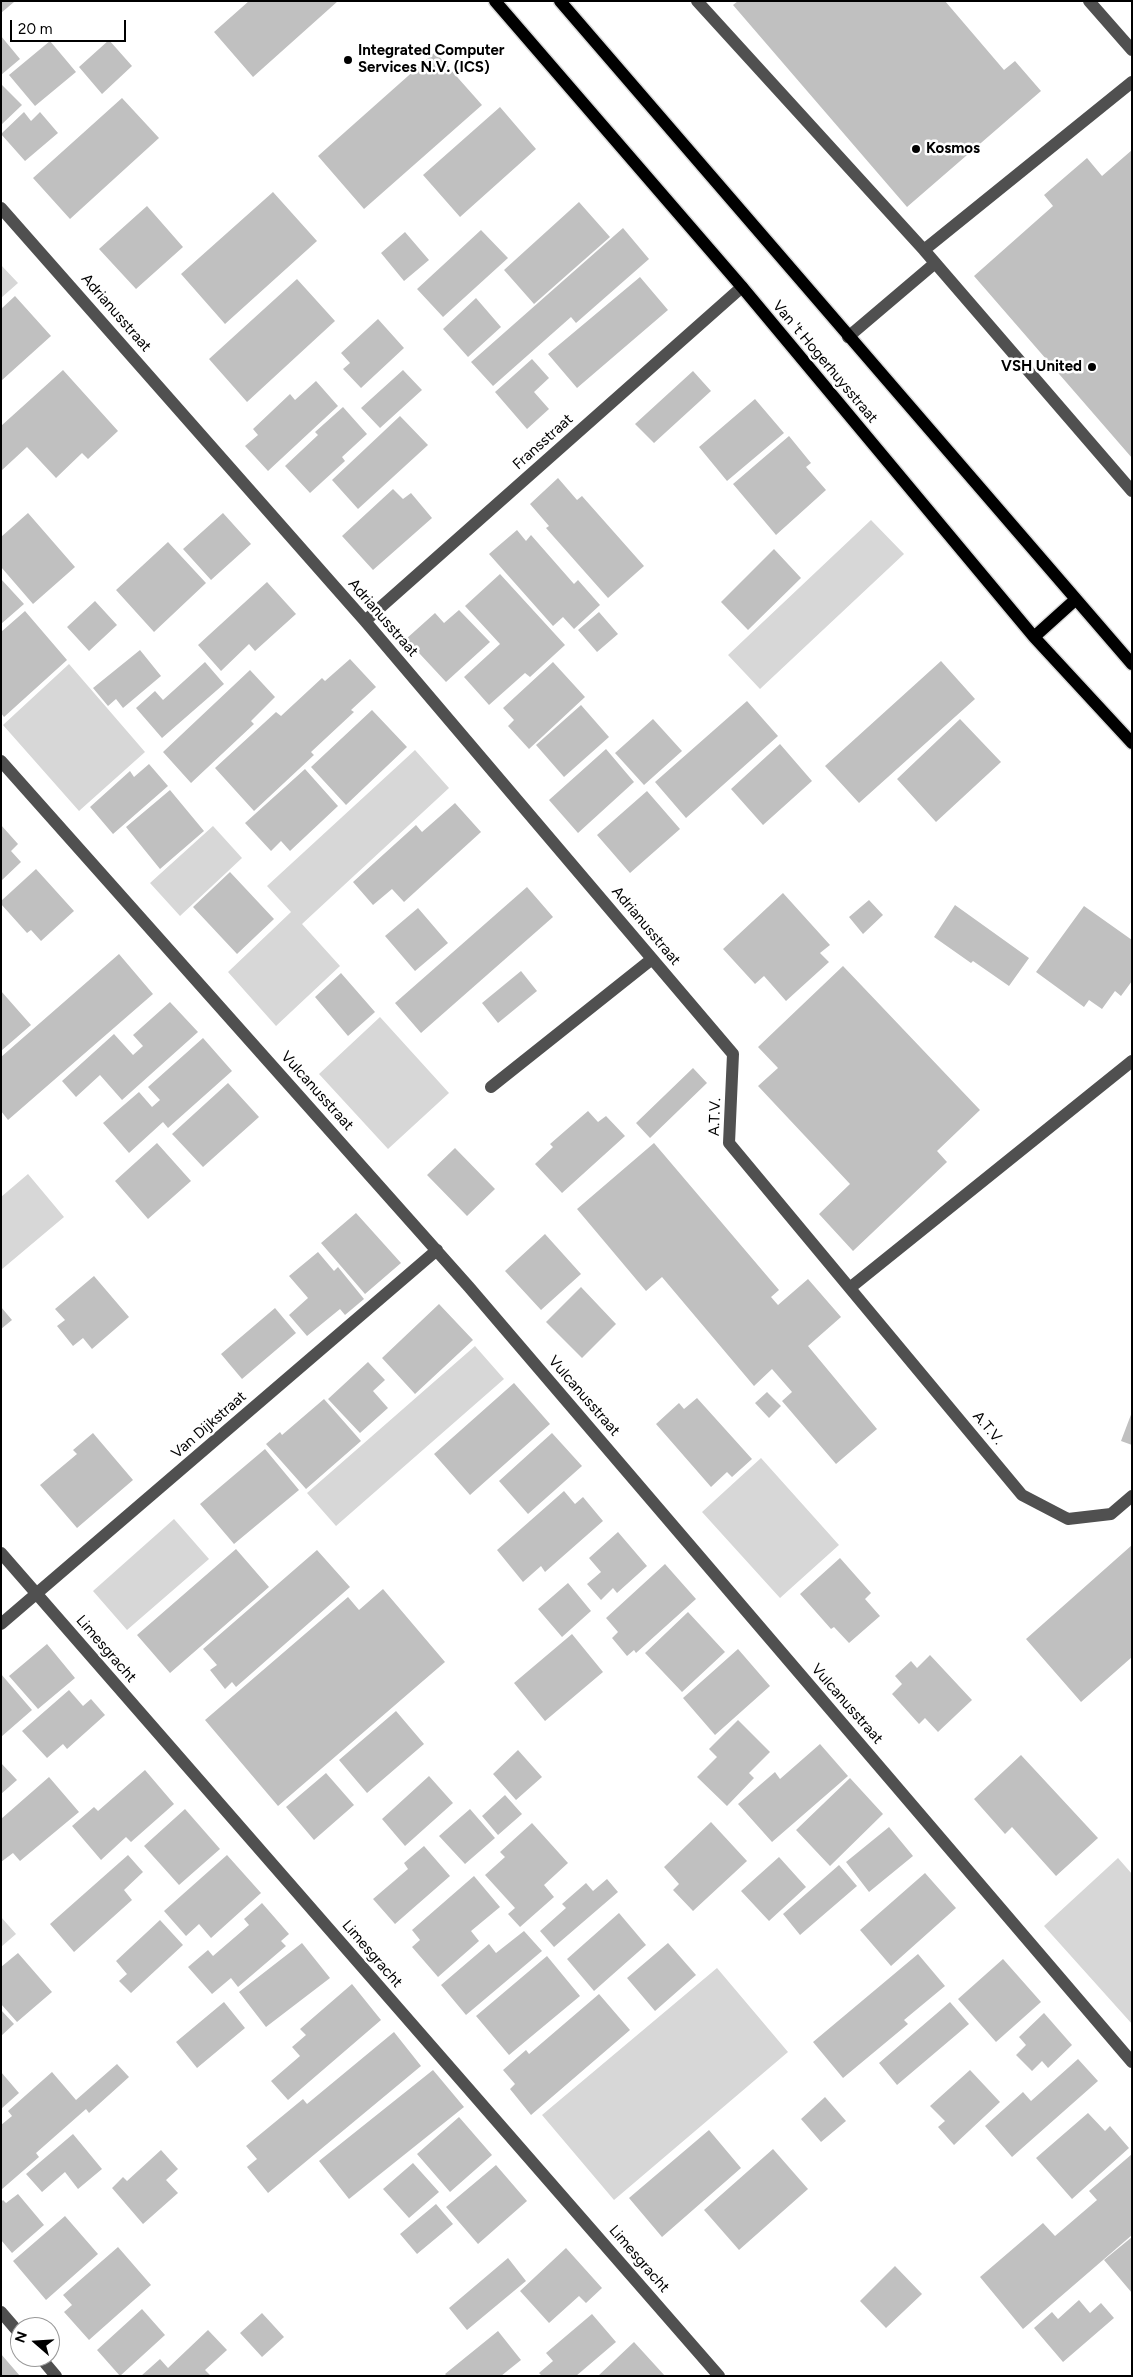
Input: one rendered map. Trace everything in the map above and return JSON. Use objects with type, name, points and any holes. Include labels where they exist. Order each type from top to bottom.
[{"type":"main road","name":"Van 't Hogerhuysstraat","points":[[495,1],[742,288],[1034,637],[1132,743]]},
{"type":"main road","points":[[560,1],[1075,600],[1130,659]]},
{"type":"main road","points":[[1034,637],[1075,600]]},
{"type":"street","points":[[696,1],[924,250],[934,264],[1132,491]]},
{"type":"street","points":[[1089,1],[1132,50]]},
{"type":"street","points":[[924,250],[1132,82]]},
{"type":"street","name":"Adrianusstraat","points":[[1,208],[365,621],[733,1054]]},
{"type":"street","points":[[848,337],[934,264]]},
{"type":"street","name":"Fransstraat","points":[[365,621],[742,288]]},
{"type":"street","name":"Vulcanusstraat","points":[[1,761],[437,1250],[1132,2062]]},
{"type":"street","points":[[491,1087],[652,959]]},
{"type":"street","name":"A.T.V.","points":[[733,1054],[729,1143],[851,1287],[1022,1495],[1068,1519],[1111,1514],[1132,1496]]},
{"type":"street","points":[[851,1287],[1132,1061]]},
{"type":"street","name":"Van Dijkstraat","points":[[1,1624],[437,1250]]},
{"type":"street","name":"Limesgracht","points":[[1,1553],[719,2376]]},
{"type":"street","points":[[1,2312],[10,2322]]},
{"type":"shaded area","points":[[1,265],[18,283],[1,298]]},
{"type":"shaded area","points":[[871,520],[904,554],[760,689],[728,655]]},
{"type":"shaded area","points":[[69,664],[145,752],[79,811],[3,725]]},
{"type":"shaded area","points":[[415,750],[449,788],[302,924],[340,966],[276,1026],[228,972],[291,912],[267,886]]},
{"type":"shaded area","points":[[213,826],[242,858],[180,916],[150,883]]},
{"type":"shaded area","points":[[380,1017],[449,1093],[388,1149],[319,1074]]},
{"type":"shaded area","points":[[28,1174],[64,1217],[1,1270],[1,1197]]},
{"type":"shaded area","points":[[475,1346],[504,1379],[336,1526],[307,1493]]},
{"type":"shaded area","points":[[761,1458],[839,1545],[780,1598],[702,1512]]},
{"type":"shaded area","points":[[174,1519],[209,1559],[127,1630],[93,1591]]},
{"type":"shaded area","points":[[1118,1858],[1132,1874],[1132,2024],[1044,1926]]},
{"type":"shaded area","points":[[1,1917],[16,1934],[1,1947]]},
{"type":"shaded area","points":[[717,1968],[788,2052],[614,2200],[542,2115]]},
{"type":"building","points":[[1,1],[13,1],[14,2],[1,13]]},
{"type":"building","points":[[249,1],[338,1],[253,77],[214,32]]},
{"type":"building","name":"Kosmos","points":[[738,1],[945,1],[1004,70],[1015,61],[1041,91],[907,207],[733,5]]},
{"type":"building","points":[[1,36],[20,59],[1,75]]},
{"type":"building","points":[[109,40],[132,66],[102,94],[79,67]]},
{"type":"building","points":[[50,41],[76,72],[35,106],[9,75]]},
{"type":"building","points":[[435,52],[482,105],[364,209],[318,156]]},
{"type":"building","points":[[1,84],[22,105],[1,125]]},
{"type":"building","points":[[122,98],[159,138],[70,219],[33,178]]},
{"type":"building","points":[[500,107],[536,149],[460,217],[423,175]]},
{"type":"building","points":[[24,112],[31,121],[40,112],[58,133],[25,161],[1,134]]},
{"type":"building","name":"VSH United","points":[[1132,150],[1132,458],[974,276],[1053,206],[1044,195],[1087,158],[1102,176]]},
{"type":"building","points":[[273,192],[317,241],[225,324],[181,274]]},
{"type":"building","points":[[579,202],[610,237],[534,304],[504,270]]},
{"type":"building","points":[[147,206],[183,247],[136,289],[99,249]]},
{"type":"building","points":[[623,228],[649,259],[576,323],[571,317],[493,386],[471,362]]},
{"type":"building","points":[[481,230],[508,258],[443,317],[417,289]]},
{"type":"building","points":[[405,232],[429,260],[404,281],[381,253]]},
{"type":"building","points":[[640,277],[668,310],[577,388],[548,354]]},
{"type":"building","points":[[297,279],[335,321],[247,402],[209,359]]},
{"type":"building","points":[[15,296],[51,336],[1,381],[1,309]]},
{"type":"building","points":[[476,298],[501,327],[468,357],[443,329]]},
{"type":"building","points":[[378,319],[404,348],[361,388],[343,369],[350,363],[341,353]]},
{"type":"building","points":[[532,359],[549,378],[534,392],[549,409],[527,429],[495,392]]},
{"type":"building","points":[[63,370],[118,431],[88,459],[82,453],[56,478],[27,447],[1,471],[1,426]]},
{"type":"building","points":[[403,370],[422,390],[380,428],[361,408]]},
{"type":"building","points":[[693,371],[711,391],[654,443],[635,424]]},
{"type":"building","points":[[316,381],[338,406],[268,471],[245,446],[258,435],[253,429],[290,394],[295,400]]},
{"type":"building","points":[[755,399],[784,433],[727,481],[699,447]]},
{"type":"building","points":[[343,407],[367,434],[342,457],[345,461],[310,493],[285,466],[318,435],[315,432]]},
{"type":"building","points":[[400,416],[428,445],[358,509],[332,480]]},
{"type":"building","points":[[789,436],[811,463],[806,467],[826,490],[776,535],[733,484]]},
{"type":"building","points":[[558,478],[577,500],[582,496],[644,566],[608,598],[546,528],[549,526],[530,504]]},
{"type":"building","points":[[393,489],[403,499],[411,493],[432,518],[373,570],[342,536]]},
{"type":"building","points":[[28,513],[75,567],[33,604],[1,567],[1,537]]},
{"type":"building","points":[[223,513],[251,544],[211,580],[183,549]]},
{"type":"building","points":[[517,530],[526,541],[531,535],[574,584],[578,580],[600,605],[574,629],[563,617],[553,626],[489,554]]},
{"type":"building","points":[[168,542],[206,583],[154,632],[116,590]]},
{"type":"building","points":[[774,549],[801,578],[748,630],[721,602]]},
{"type":"building","points":[[500,574],[565,645],[530,677],[525,673],[489,705],[464,677],[500,644],[465,606]]},
{"type":"building","points":[[1,579],[24,604],[1,624]]},
{"type":"building","points":[[267,582],[296,614],[255,651],[249,644],[221,671],[198,645]]},
{"type":"building","points":[[95,601],[117,625],[89,651],[67,627]]},
{"type":"building","points":[[459,610],[490,642],[446,682],[406,639],[435,613],[444,623]]},
{"type":"building","points":[[25,611],[67,660],[4,717],[1,713],[1,632]]},
{"type":"building","points":[[599,612],[618,634],[597,652],[578,630]]},
{"type":"building","points":[[140,650],[161,676],[123,708],[116,699],[108,706],[93,688]]},
{"type":"building","points":[[350,659],[376,687],[351,710],[354,712],[311,752],[314,755],[254,811],[215,768],[276,712],[281,716],[322,678],[325,681]]},
{"type":"building","points":[[941,661],[975,699],[859,803],[825,766]]},
{"type":"building","points":[[205,662],[224,684],[162,738],[136,708],[155,691],[163,700]]},
{"type":"building","points":[[553,662],[585,697],[529,749],[508,726],[514,720],[503,708]]},
{"type":"building","points":[[250,670],[275,697],[251,721],[254,724],[191,783],[163,752]]},
{"type":"building","points":[[747,701],[778,736],[686,818],[655,782]]},
{"type":"building","points":[[581,705],[609,737],[564,777],[536,745]]},
{"type":"building","points":[[372,710],[407,747],[346,805],[311,767]]},
{"type":"building","points":[[653,719],[682,751],[644,785],[615,753]]},
{"type":"building","points":[[960,719],[1001,762],[936,822],[897,779]]},
{"type":"building","points":[[780,744],[812,781],[763,825],[731,789]]},
{"type":"building","points":[[606,749],[634,782],[578,833],[549,800]]},
{"type":"building","points":[[149,764],[168,786],[113,834],[90,807],[130,771],[134,777]]},
{"type":"building","points":[[305,769],[338,806],[290,851],[281,841],[271,851],[245,823]]},
{"type":"building","points":[[170,790],[204,831],[160,869],[126,827]]},
{"type":"building","points":[[647,791],[680,829],[630,873],[597,835]]},
{"type":"building","points":[[455,803],[481,832],[404,902],[392,889],[373,905],[353,882],[416,825],[422,832]]},
{"type":"building","points":[[1,825],[18,844],[11,851],[21,862],[1,881]]},
{"type":"building","points":[[36,869],[74,911],[41,941],[31,930],[27,933],[1,904],[1,901]]},
{"type":"building","points":[[230,872],[274,919],[237,954],[193,907]]},
{"type":"building","points":[[527,887],[553,917],[421,1033],[395,1003]]},
{"type":"building","points":[[783,893],[830,945],[820,953],[829,962],[786,1001],[764,976],[755,984],[723,949]]},
{"type":"building","points":[[869,900],[883,915],[863,934],[849,917]]},
{"type":"building","points":[[955,905],[1029,958],[1009,986],[973,961],[971,963],[934,937]]},
{"type":"building","points":[[1084,906],[1132,940],[1132,981],[1121,996],[1115,991],[1102,1009],[1089,1000],[1084,1007],[1036,972]]},
{"type":"building","points":[[418,908],[448,943],[415,971],[385,936]]},
{"type":"building","points":[[119,954],[153,994],[8,1120],[1,1111],[1,1057]]},
{"type":"building","points":[[843,966],[980,1110],[937,1151],[947,1162],[853,1251],[819,1214],[850,1184],[758,1086],[778,1068],[758,1047]]},
{"type":"building","points":[[521,971],[537,991],[498,1023],[482,1003]]},
{"type":"building","points":[[341,973],[375,1012],[348,1036],[315,997]]},
{"type":"building","points":[[1,991],[31,1025],[1,1051]]},
{"type":"building","points":[[170,1002],[198,1032],[122,1100],[100,1075],[76,1097],[62,1081],[114,1034],[133,1055],[143,1046],[133,1035]]},
{"type":"building","points":[[203,1038],[232,1071],[168,1128],[163,1122],[129,1153],[103,1123],[139,1092],[152,1107],[160,1100],[148,1087]]},
{"type":"building","points":[[693,1068],[707,1083],[650,1138],[636,1123]]},
{"type":"building","points":[[228,1083],[259,1117],[203,1167],[172,1134]]},
{"type":"building","points":[[588,1111],[598,1122],[606,1116],[625,1136],[562,1193],[535,1164],[553,1147],[550,1144]]},
{"type":"building","points":[[157,1143],[191,1181],[148,1219],[115,1181]]},
{"type":"building","points":[[654,1143],[779,1290],[771,1297],[778,1305],[808,1279],[841,1317],[808,1346],[877,1429],[836,1464],[782,1401],[792,1392],[772,1369],[754,1386],[662,1277],[646,1291],[577,1209]]},
{"type":"building","points":[[455,1148],[495,1189],[467,1216],[427,1175]]},
{"type":"building","points":[[356,1213],[401,1263],[365,1294],[321,1243]]},
{"type":"building","points":[[545,1234],[581,1274],[541,1310],[505,1271]]},
{"type":"building","points":[[318,1252],[334,1271],[338,1267],[364,1299],[345,1315],[340,1309],[307,1336],[289,1315],[308,1298],[289,1276]]},
{"type":"building","points":[[94,1276],[129,1317],[92,1349],[83,1338],[73,1346],[57,1326],[65,1320],[55,1309]]},
{"type":"building","points":[[581,1287],[616,1324],[582,1358],[546,1322]]},
{"type":"building","points":[[439,1304],[473,1340],[415,1394],[382,1358]]},
{"type":"building","points":[[1,1307],[12,1320],[1,1329]]},
{"type":"building","points":[[275,1308],[296,1333],[242,1379],[221,1354]]},
{"type":"building","points":[[368,1362],[385,1380],[373,1391],[388,1408],[360,1433],[328,1399]]},
{"type":"building","points":[[514,1383],[550,1424],[470,1495],[434,1454]]},
{"type":"building","points":[[767,1392],[781,1406],[769,1418],[755,1403]]},
{"type":"building","points":[[697,1398],[752,1459],[732,1477],[727,1472],[711,1487],[656,1424],[679,1403],[684,1409]]},
{"type":"building","points":[[324,1399],[361,1441],[306,1489],[266,1444],[280,1432],[282,1435]]},
{"type":"building","points":[[1132,1412],[1132,1445],[1121,1441]]},
{"type":"building","points":[[93,1433],[133,1480],[77,1528],[40,1485],[77,1454],[73,1450]]},
{"type":"building","points":[[552,1433],[582,1466],[528,1514],[499,1481]]},
{"type":"building","points":[[265,1449],[299,1490],[234,1544],[200,1504]]},
{"type":"building","points":[[564,1491],[575,1504],[583,1497],[603,1521],[545,1572],[541,1566],[523,1582],[497,1550]]},
{"type":"building","points":[[618,1532],[647,1566],[617,1593],[613,1588],[601,1600],[587,1584],[601,1572],[589,1558]]},
{"type":"building","points":[[1132,1545],[1132,1657],[1081,1702],[1026,1639]]},
{"type":"building","points":[[236,1549],[269,1587],[170,1673],[137,1635]]},
{"type":"building","points":[[317,1550],[350,1587],[236,1687],[232,1682],[225,1689],[210,1670],[217,1665],[203,1649]]},
{"type":"building","points":[[840,1558],[871,1593],[865,1599],[880,1616],[849,1643],[834,1627],[831,1629],[800,1594]]},
{"type":"building","points":[[665,1564],[696,1599],[636,1653],[634,1650],[627,1656],[612,1638],[618,1632],[606,1618]]},
{"type":"building","points":[[568,1583],[591,1611],[562,1637],[538,1609]]},
{"type":"building","points":[[383,1589],[445,1662],[278,1806],[205,1720],[348,1597],[359,1610]]},
{"type":"building","points":[[688,1612],[725,1652],[682,1692],[645,1653]]},
{"type":"building","points":[[572,1634],[603,1672],[545,1721],[514,1683]]},
{"type":"building","points":[[47,1644],[75,1678],[38,1709],[9,1676]]},
{"type":"building","points":[[738,1649],[770,1686],[715,1735],[683,1698]]},
{"type":"building","points":[[930,1655],[972,1700],[938,1732],[925,1718],[919,1724],[892,1694],[902,1684],[895,1676],[911,1661],[917,1668]]},
{"type":"building","points":[[1,1674],[32,1710],[1,1737]]},
{"type":"building","points":[[69,1690],[83,1706],[91,1699],[105,1715],[67,1749],[63,1744],[47,1758],[22,1731]]},
{"type":"building","points":[[396,1711],[424,1744],[367,1793],[339,1760]]},
{"type":"building","points":[[738,1720],[770,1752],[749,1773],[754,1778],[727,1806],[697,1777],[717,1757],[709,1749]]},
{"type":"building","points":[[820,1744],[848,1776],[772,1842],[738,1804],[775,1772],[780,1779]]},
{"type":"building","points":[[518,1750],[542,1777],[516,1800],[493,1774]]},
{"type":"building","points":[[1021,1755],[1098,1838],[1056,1876],[1012,1827],[1005,1834],[974,1799]]},
{"type":"building","points":[[1,1763],[17,1780],[1,1794]]},
{"type":"building","points":[[145,1770],[174,1804],[131,1842],[126,1837],[101,1860],[72,1826],[94,1807],[98,1811]]},
{"type":"building","points":[[326,1773],[354,1805],[314,1840],[286,1807]]},
{"type":"building","points":[[429,1776],[453,1803],[405,1846],[382,1819]]},
{"type":"building","points":[[49,1777],[79,1812],[20,1861],[13,1853],[1,1862],[1,1819]]},
{"type":"building","points":[[850,1778],[883,1814],[830,1866],[796,1830]]},
{"type":"building","points":[[505,1795],[522,1814],[498,1835],[482,1816]]},
{"type":"building","points":[[185,1809],[220,1849],[179,1885],[144,1846]]},
{"type":"building","points":[[470,1809],[495,1838],[465,1864],[439,1836]]},
{"type":"building","points":[[711,1822],[747,1861],[693,1911],[673,1890],[679,1884],[664,1867]]},
{"type":"building","points":[[532,1823],[568,1863],[544,1885],[554,1897],[520,1927],[508,1914],[515,1908],[485,1875],[505,1857],[500,1852]]},
{"type":"building","points":[[889,1827],[913,1856],[869,1892],[846,1862]]},
{"type":"building","points":[[424,1846],[450,1876],[395,1924],[373,1899],[408,1869],[404,1863]]},
{"type":"building","points":[[128,1855],[143,1872],[124,1890],[132,1900],[74,1952],[50,1924]]},
{"type":"building","points":[[227,1855],[261,1893],[211,1938],[199,1924],[186,1936],[164,1911]]},
{"type":"building","points":[[779,1857],[806,1887],[769,1921],[741,1891]]},
{"type":"building","points":[[839,1865],[857,1886],[800,1935],[783,1914]]},
{"type":"building","points":[[925,1873],[956,1908],[891,1966],[860,1930]]},
{"type":"building","points":[[474,1876],[500,1907],[471,1931],[479,1941],[438,1977],[412,1947],[420,1940],[412,1930]]},
{"type":"building","points":[[607,1879],[618,1892],[554,1947],[540,1931],[566,1908],[562,1904],[586,1883],[593,1891]]},
{"type":"building","points":[[262,1903],[289,1934],[281,1941],[286,1946],[238,1987],[231,1978],[212,1994],[188,1967],[208,1950],[213,1956],[249,1925],[244,1919]]},
{"type":"building","points":[[619,1913],[646,1945],[594,1991],[567,1959]]},
{"type":"building","points":[[160,1920],[183,1945],[131,1993],[119,1981],[127,1974],[116,1961]]},
{"type":"building","points":[[524,1931],[542,1951],[466,2015],[441,1985],[489,1944],[496,1953]]},
{"type":"building","points":[[302,1943],[330,1978],[266,2027],[239,1992]]},
{"type":"building","points":[[668,1943],[696,1975],[655,2011],[627,1978]]},
{"type":"building","points":[[18,1953],[52,1992],[17,2022],[1,2004],[1,1967]]},
{"type":"building","points":[[918,1954],[945,1986],[904,2020],[908,2024],[843,2078],[813,2042]]},
{"type":"building","points":[[547,1956],[580,1996],[509,2055],[476,2016]]},
{"type":"building","points":[[1003,1959],[1041,2002],[996,2042],[958,1999]]},
{"type":"building","points":[[352,1984],[381,2020],[288,2100],[271,2081],[300,2056],[292,2047],[306,2035],[300,2029]]},
{"type":"building","points":[[599,1994],[630,2030],[531,2115],[510,2089],[515,2084],[503,2070],[526,2050],[529,2054]]},
{"type":"building","points":[[224,2002],[245,2028],[197,2068],[176,2042]]},
{"type":"building","points":[[950,2002],[969,2024],[897,2085],[879,2063]]},
{"type":"building","points":[[1,2010],[14,2024],[1,2036]]},
{"type":"building","points":[[1044,2013],[1072,2045],[1048,2068],[1042,2061],[1032,2071],[1016,2055],[1026,2045],[1019,2037]]},
{"type":"building","points":[[394,2032],[421,2066],[268,2193],[247,2167],[257,2159],[246,2146],[303,2099],[307,2104]]},
{"type":"building","points":[[1078,2059],[1098,2081],[1012,2157],[985,2126],[1023,2092],[1031,2101]]},
{"type":"building","points":[[117,2064],[129,2077],[89,2113],[86,2109],[36,2153],[39,2157],[1,2190],[1,2125],[12,2116],[8,2111],[52,2072],[76,2100]]},
{"type":"building","points":[[433,2070],[464,2107],[349,2199],[319,2161]]},
{"type":"building","points":[[970,2070],[1000,2102],[954,2145],[938,2127],[945,2121],[930,2106]]},
{"type":"building","points":[[1,2072],[19,2093],[1,2109]]},
{"type":"building","points":[[825,2097],[846,2121],[821,2142],[801,2119]]},
{"type":"building","points":[[1088,2113],[1105,2131],[1110,2126],[1129,2148],[1072,2199],[1036,2158]]},
{"type":"building","points":[[459,2117],[492,2155],[450,2192],[417,2154]]},
{"type":"building","points":[[709,2130],[741,2168],[662,2237],[629,2198]]},
{"type":"building","points":[[73,2134],[102,2169],[78,2189],[65,2172],[42,2192],[26,2174]]},
{"type":"building","points":[[773,2149],[808,2189],[739,2250],[704,2210]]},
{"type":"building","points":[[161,2150],[178,2169],[166,2180],[178,2193],[143,2224],[112,2188],[123,2177],[127,2181]]},
{"type":"building","points":[[1132,2154],[1132,2235],[1023,2329],[980,2277],[1043,2223],[1055,2236],[1097,2200],[1089,2191]]},
{"type":"building","points":[[413,2163],[439,2192],[409,2218],[383,2189]]},
{"type":"building","points":[[496,2165],[527,2201],[478,2244],[446,2207]]},
{"type":"building","points":[[18,2194],[44,2225],[12,2253],[1,2240],[1,2202],[3,2200],[6,2203]]},
{"type":"building","points":[[436,2204],[453,2224],[417,2254],[400,2234]]},
{"type":"building","points":[[65,2216],[98,2254],[46,2300],[13,2261]]},
{"type":"building","points":[[1132,2237],[1132,2293],[1104,2260]]},
{"type":"building","points":[[118,2247],[151,2285],[89,2340],[64,2312],[72,2305],[63,2295]]},
{"type":"building","points":[[566,2248],[602,2288],[586,2303],[579,2296],[549,2323],[520,2291]]},
{"type":"building","points":[[508,2258],[526,2281],[467,2330],[449,2308]]},
{"type":"building","points":[[895,2266],[922,2294],[886,2328],[860,2301]]},
{"type":"building","points":[[1079,2300],[1090,2313],[1101,2303],[1114,2318],[1063,2362],[1034,2328],[1052,2312],[1058,2319]]},
{"type":"building","points":[[142,2309],[165,2335],[120,2376],[97,2350]]},
{"type":"building","points":[[262,2313],[284,2337],[262,2357],[240,2333]]},
{"type":"building","points":[[592,2314],[616,2342],[576,2376],[542,2376],[539,2373],[553,2361],[546,2353]]},
{"type":"building","points":[[208,2330],[227,2350],[205,2370],[211,2376],[141,2376],[160,2359],[168,2368]]},
{"type":"building","points":[[498,2331],[521,2360],[501,2376],[447,2376],[445,2374]]},
{"type":"building","points":[[634,2342],[665,2376],[598,2376]]},
{"type":"building","points":[[1,2354],[10,2367],[20,2376],[1,2376]]},
{"type":"place","name":"Integrated Computer Services N.V. (ICS)","points":[[348,60]]},
{"type":"place","name":"Kosmos","points":[[916,149]]},
{"type":"place","name":"VSH United","points":[[1092,367]]}]
